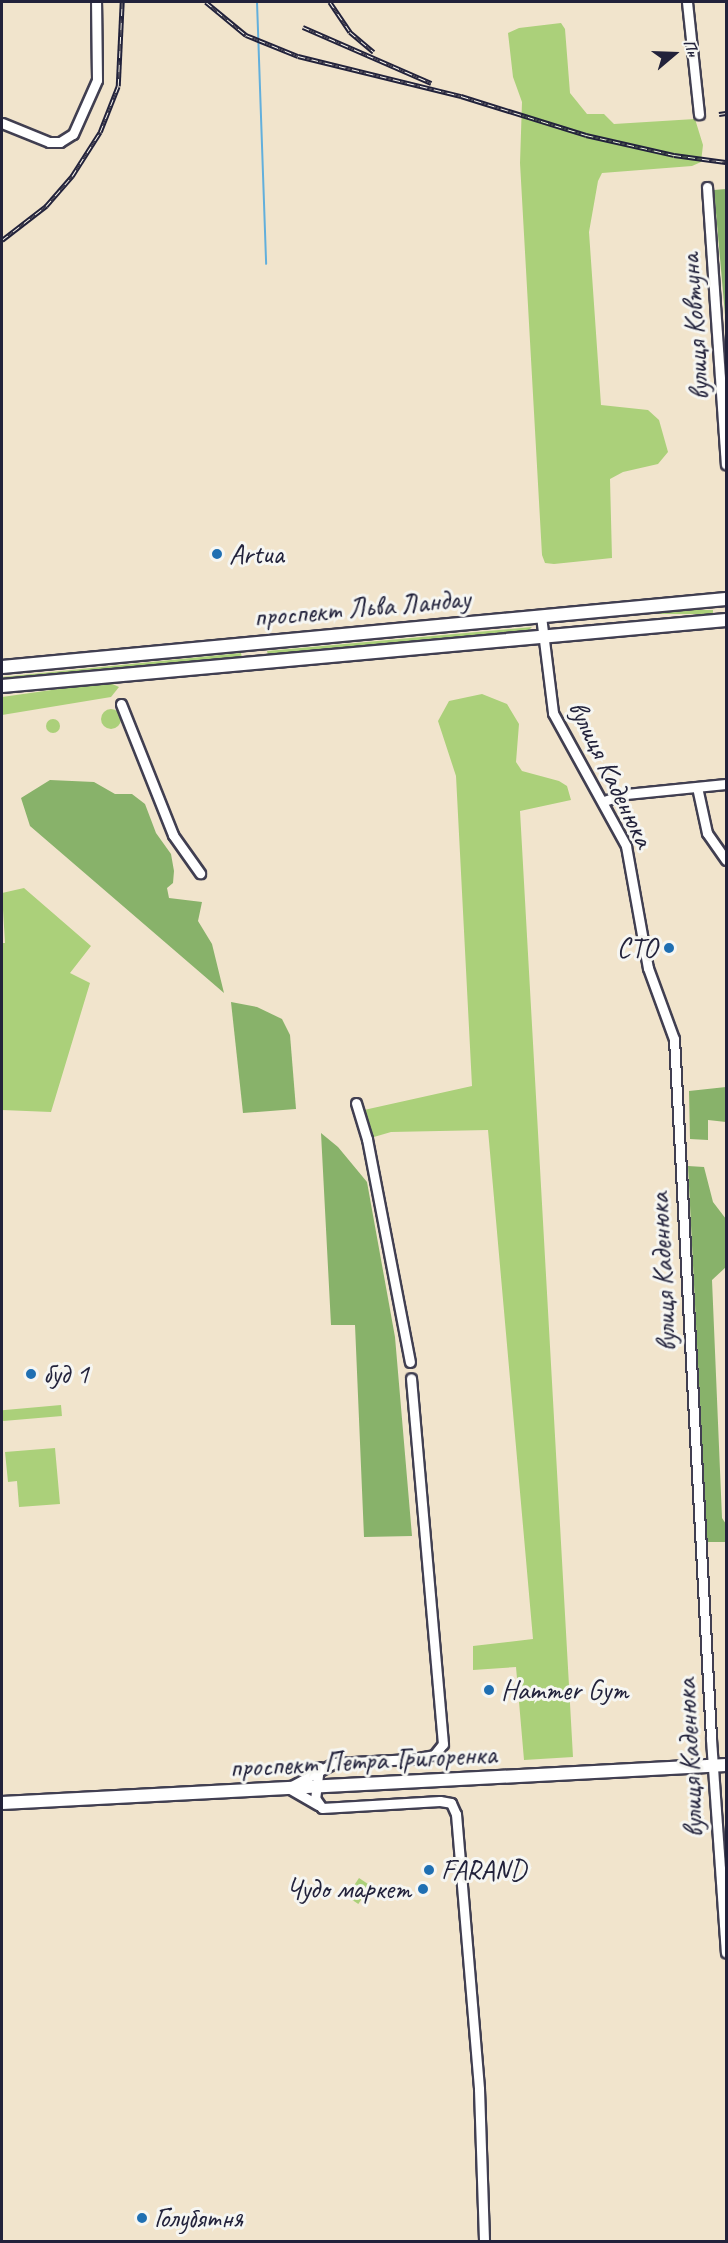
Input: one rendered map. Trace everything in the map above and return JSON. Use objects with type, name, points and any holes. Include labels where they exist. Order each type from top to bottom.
[{"type":"main road","name":"проспект Льва Ландау","points":[[2,667],[726,599]]},
{"type":"main road","name":"проспект Льва Ландау","points":[[2,686],[726,621]]},
{"type":"main road","points":[[254,643],[256,663]]},
{"type":"main road","name":"проспект Петра Григоренка","points":[[2,1803],[726,1765]]},
{"type":"street","points":[[2,123],[54,143],[73,134],[97,80],[96,2]]},
{"type":"street","points":[[687,2],[699,114]]},
{"type":"street","name":"вулиця Ковтуна","points":[[707,187],[726,464]]},
{"type":"street","name":"вулиця Каденюка","points":[[541,616],[553,712],[604,801],[629,853],[648,968],[675,1044],[712,1766],[726,1952]]},
{"type":"street","points":[[122,704],[173,836],[200,873]]},
{"type":"street","points":[[604,801],[626,794],[726,784]]},
{"type":"street","points":[[697,787],[707,833],[726,860]]},
{"type":"street","points":[[356,1103],[367,1139],[410,1362]]},
{"type":"street","points":[[411,1378],[442,1744],[434,1755],[412,1759],[334,1762],[320,1767],[288,1788],[322,1808],[440,1802],[451,1803],[456,1814],[480,2089],[484,2241]]},
{"type":"street","points":[[320,1767],[315,1798],[322,1808]]},
{"type":"green space","points":[[561,23],[565,29],[570,93],[587,114],[604,114],[614,124],[695,119],[703,145],[701,162],[692,166],[602,173],[598,181],[589,232],[601,405],[648,410],[659,420],[668,452],[658,464],[623,472],[610,479],[612,558],[554,564],[545,563],[542,555],[520,163],[522,102],[513,77],[508,33],[519,28]]},
{"type":"green space","points":[[726,189],[726,326],[714,190]]},
{"type":"green space","points":[[567,610],[713,610],[713,614],[567,614]]},
{"type":"green space","points":[[532,627],[529,630],[268,655],[267,651]]},
{"type":"green space","points":[[241,653],[242,658],[2,681],[2,677]]},
{"type":"green space","points":[[108,682],[119,687],[111,697],[2,715],[2,697]]},
{"type":"green space","points":[[482,694],[507,704],[519,724],[516,762],[522,771],[559,781],[567,786],[571,800],[520,811],[573,1757],[524,1760],[516,1667],[473,1670],[473,1646],[533,1639],[488,1130],[391,1132],[367,1139],[364,1110],[472,1086],[456,776],[438,721],[449,701]]},
{"type":"green space","points":[[107,709],[115,709],[121,715],[121,723],[115,729],[107,729],[101,723],[101,715]]},
{"type":"green space","points":[[53,719],[58,721],[60,726],[58,731],[53,733],[48,731],[46,726],[48,721]]},
{"type":"green space","points":[[50,780],[94,782],[115,794],[132,794],[145,804],[156,833],[171,854],[174,871],[173,883],[167,888],[169,898],[202,902],[198,921],[212,944],[224,993],[30,826],[21,798]]},
{"type":"green space","points":[[24,888],[91,946],[70,973],[90,983],[51,1112],[2,1110],[2,943],[5,943],[2,893]]},
{"type":"green space","points":[[231,1002],[257,1007],[282,1019],[290,1035],[296,1109],[243,1113]]},
{"type":"green space","points":[[726,1087],[726,1122],[708,1120],[708,1140],[690,1139],[689,1091]]},
{"type":"green space","points":[[321,1133],[338,1147],[367,1182],[395,1337],[412,1536],[364,1537],[355,1325],[331,1325]]},
{"type":"green space","points":[[688,1166],[704,1167],[713,1202],[726,1219],[726,1267],[712,1280],[722,1518],[726,1524],[726,1542],[707,1542]]},
{"type":"green space","points":[[61,1405],[62,1416],[3,1421],[2,1410]]},
{"type":"green space","points":[[55,1448],[60,1504],[19,1507],[17,1481],[8,1482],[5,1452]]},
{"type":"green space","points":[[359,1878],[371,1886],[358,1904],[347,1896]]},
{"type":"waterway","points":[[257,2],[266,264]]},
{"type":"railway","points":[[2,240],[46,206],[72,176],[100,132],[118,86],[122,2]]},
{"type":"railway","points":[[206,2],[246,35],[298,56],[461,96],[586,135],[674,155],[726,162]]},
{"type":"railway","points":[[330,2],[350,32],[374,52]]},
{"type":"railway","points":[[303,27],[431,83]]},
{"type":"railway","points":[[719,114],[726,113]]},
{"type":"place","name":"Artua","points":[[217,554]]},
{"type":"place","name":"СТО","points":[[669,948]]},
{"type":"place","name":"буд 1","points":[[31,1374]]},
{"type":"place","name":"Hammer Gym","points":[[489,1690]]},
{"type":"place","name":"FARAND","points":[[429,1870]]},
{"type":"place","name":"Чудо маркет","points":[[423,1889]]},
{"type":"place","name":"Голубятня","points":[[142,2218]]}]
